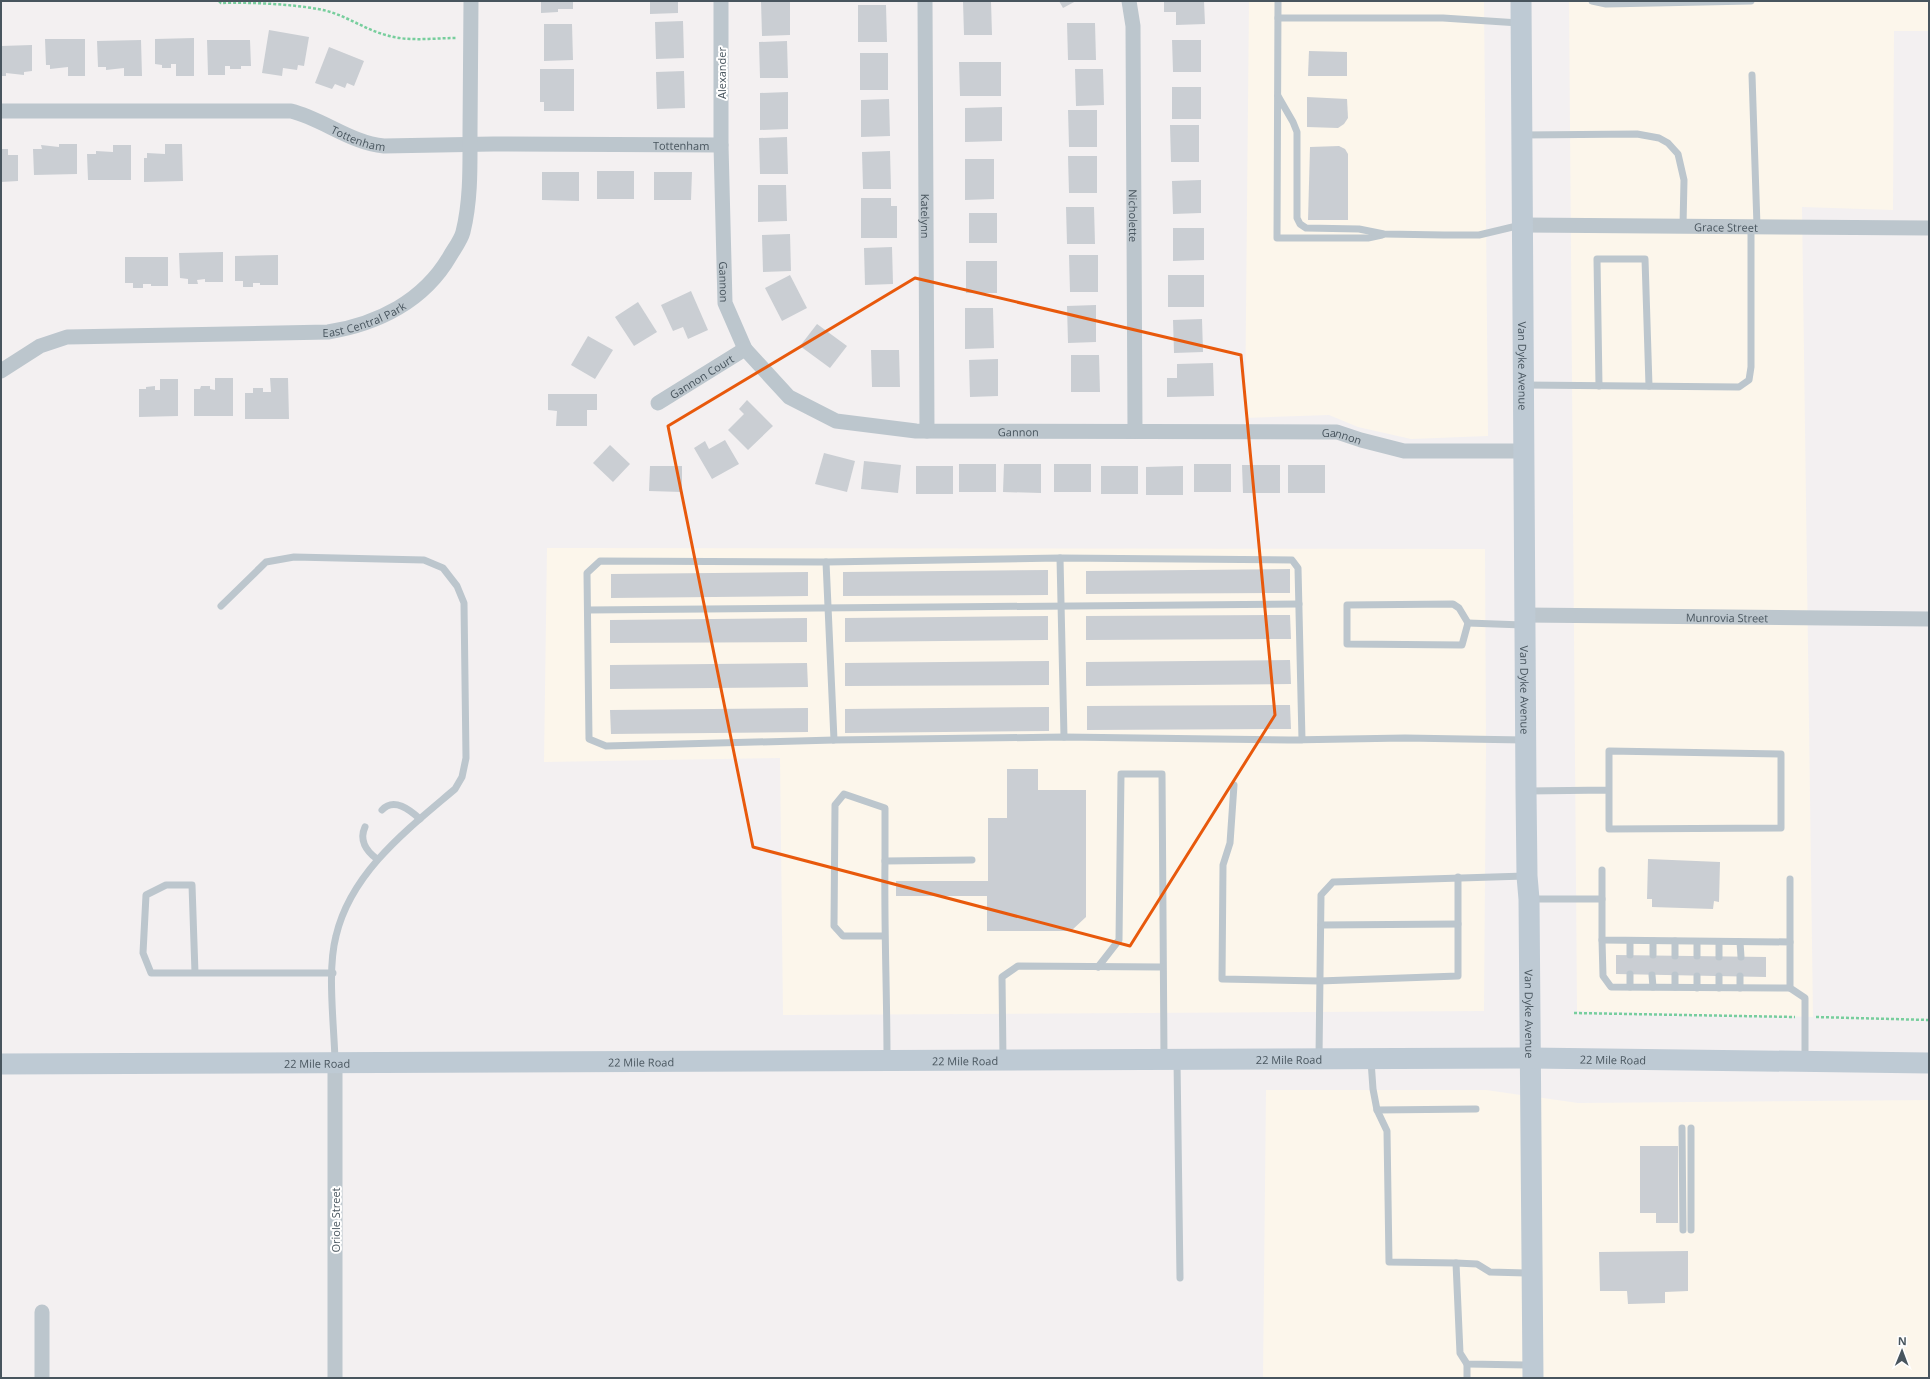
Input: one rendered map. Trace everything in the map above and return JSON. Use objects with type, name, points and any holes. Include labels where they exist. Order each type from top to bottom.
[{"type":"street","name":"East Central Park","points":[[2,368],[40,346],[77,335],[328,332],[350,328],[382,318],[413,299],[430,284],[444,266],[463,233],[469,192],[471,1]]},
{"type":"street","name":"Alexander","points":[[721,1],[721,145]]},
{"type":"street","name":"Katelynn","points":[[925,1],[927,431]]},
{"type":"street","name":"Nicholette","points":[[1129,1],[1133,26],[1135,431]]},
{"type":"street","name":"Van Dyke Avenue","points":[[1521,1],[1526,791],[1527,876],[1530,899],[1530,1058],[1534,1372]]},
{"type":"street","name":"Tottenham","points":[[1,111],[291,111],[306,115],[354,138],[374,145],[721,145]]},
{"type":"street","name":"Gannon","points":[[721,145],[725,303],[745,348],[789,397],[836,420],[927,431],[1337,432],[1404,451],[1525,451]]},
{"type":"street","name":"Grace Street","points":[[1523,225],[1929,228]]},
{"type":"street","name":"Gannon Court","points":[[658,403],[745,348]]},
{"type":"street","name":"Munrovia Street","points":[[1525,620],[1929,619]]},
{"type":"street","name":"22 Mile Road","points":[[1,1064],[1371,1058],[1530,1058],[1929,1063]]},
{"type":"street","name":"Oriole Street","points":[[335,1062],[335,1378]]},
{"type":"street","points":[[42,1312],[42,1378]]},
{"type":"lane","points":[[1278,1],[1277,238],[1368,238],[1384,234]]},
{"type":"lane","points":[[1592,1],[1606,4],[1751,1]]},
{"type":"lane","points":[[1278,18],[1443,18],[1521,23]]},
{"type":"lane","points":[[1524,385],[1739,387],[1749,380],[1751,367],[1754,226],[1752,75]]},
{"type":"lane","points":[[1278,96],[1297,132],[1297,218],[1300,224],[1306,228],[1359,229],[1384,234],[1479,235],[1523,225]]},
{"type":"lane","points":[[1522,135],[1637,134],[1659,138],[1668,143],[1678,154],[1684,180],[1683,226]]},
{"type":"lane","points":[[1599,386],[1597,259],[1646,259],[1649,386]]},
{"type":"lane","points":[[221,606],[266,562],[294,557],[424,560],[443,568],[457,586],[464,603],[466,758],[462,777],[455,789],[377,859],[345,908],[336,936],[333,973],[335,1062]]},
{"type":"lane","points":[[1060,558],[1064,737]]},
{"type":"lane","points":[[1302,740],[1298,568],[1292,560],[1060,558],[826,562],[600,561],[588,574],[589,739],[606,746],[834,740],[1064,737],[1302,740],[1405,738],[1526,740]]},
{"type":"lane","points":[[826,562],[834,740]]},
{"type":"lane","points":[[588,610],[1299,604]]},
{"type":"lane","points":[[1453,604],[1459,608],[1468,623],[1462,645],[1347,644],[1347,605],[1453,604]]},
{"type":"lane","points":[[1468,623],[1525,620]]},
{"type":"lane","points":[[1609,751],[1781,754],[1781,828],[1609,829],[1609,790],[1609,751]]},
{"type":"lane","points":[[1098,967],[1119,940],[1121,774],[1162,774],[1162,967],[1170,1059],[1180,1278]]},
{"type":"lane","points":[[1234,785],[1230,843],[1223,865],[1222,979],[1319,981],[1458,976],[1458,877]]},
{"type":"lane","points":[[1526,791],[1609,790]]},
{"type":"lane","points":[[884,936],[843,936],[834,926],[835,805],[844,794],[885,808],[884,936],[886,968],[887,1060]]},
{"type":"lane","points":[[382,810],[385,806],[395,805],[407,807],[420,819]]},
{"type":"lane","points":[[365,826],[362,834],[364,843],[368,852],[377,859]]},
{"type":"lane","points":[[885,861],[972,860]]},
{"type":"lane","points":[[1602,870],[1603,976],[1611,987],[1790,988],[1805,998],[1805,1061]]},
{"type":"lane","points":[[1319,1059],[1321,896],[1333,882],[1527,876]]},
{"type":"lane","points":[[1790,879],[1790,988]]},
{"type":"lane","points":[[195,973],[192,885],[166,885],[146,895],[144,953],[151,973],[195,973],[333,973]]},
{"type":"lane","points":[[1530,899],[1602,899]]},
{"type":"lane","points":[[1321,925],[1458,924]]},
{"type":"lane","points":[[1602,940],[1790,942]]},
{"type":"lane","points":[[1630,941],[1630,955]]},
{"type":"lane","points":[[1653,941],[1653,955]]},
{"type":"lane","points":[[1675,941],[1675,956]]},
{"type":"lane","points":[[1697,956],[1698,942]]},
{"type":"lane","points":[[1719,957],[1720,942]]},
{"type":"lane","points":[[1740,942],[1741,957]]},
{"type":"lane","points":[[1003,1059],[1002,976],[1018,966],[1162,967]]},
{"type":"lane","points":[[1630,974],[1630,987]]},
{"type":"lane","points":[[1652,975],[1653,987]]},
{"type":"lane","points":[[1675,975],[1675,987]]},
{"type":"lane","points":[[1697,976],[1697,988]]},
{"type":"lane","points":[[1719,976],[1719,988]]},
{"type":"lane","points":[[1740,976],[1740,988]]},
{"type":"lane","points":[[1371,1058],[1373,1089],[1377,1110],[1387,1131],[1389,1262],[1477,1264],[1490,1272],[1533,1272]]},
{"type":"lane","points":[[1377,1110],[1476,1109]]},
{"type":"lane","points":[[1682,1128],[1683,1230]]},
{"type":"lane","points":[[1691,1128],[1691,1230]]},
{"type":"lane","points":[[1456,1263],[1460,1353],[1467,1364],[1467,1378]]},
{"type":"lane","points":[[1467,1364],[1534,1372]]},
{"type":"path","points":[[219,1],[221,3],[242,2],[319,9],[346,18],[385,35],[402,39],[471,38]]},
{"type":"path","points":[[1574,1014],[1929,1020]]},
{"type":"highlighted area","points":[[915,278],[1241,355],[1275,715],[1130,946],[753,847],[668,426]]},
{"type":"shaded area","points":[[1249,1],[1484,1],[1488,436],[1411,439],[1358,427],[1329,415],[1245,418]]},
{"type":"shaded area","points":[[1569,1],[1929,1],[1929,31],[1894,31],[1893,210],[1802,207],[1813,1017],[1577,1011]]},
{"type":"shaded area","points":[[547,548],[1485,549],[1486,748],[1484,1011],[783,1015],[780,758],[544,762]]},
{"type":"shaded area","points":[[1266,1090],[1486,1090],[1578,1103],[1929,1100],[1929,1378],[1263,1378]]},
{"type":"building","points":[[541,1],[573,1],[573,9],[558,9],[558,12],[541,13]]},
{"type":"building","points":[[650,1],[678,1],[678,13],[650,14]]},
{"type":"building","points":[[761,1],[790,1],[790,35],[762,36]]},
{"type":"building","points":[[963,1],[991,1],[992,35],[964,35]]},
{"type":"building","points":[[1059,1],[1076,1],[1063,8]]},
{"type":"building","points":[[1164,1],[1204,1],[1205,24],[1176,25],[1176,12],[1164,12]]},
{"type":"building","points":[[858,5],[886,5],[887,42],[858,42]]},
{"type":"building","points":[[683,21],[684,58],[656,59],[655,22]]},
{"type":"building","points":[[1067,23],[1095,23],[1096,60],[1068,60]]},
{"type":"building","points":[[544,24],[572,24],[573,60],[544,61]]},
{"type":"building","points":[[269,30],[309,37],[304,66],[298,65],[297,70],[283,68],[282,76],[262,73]]},
{"type":"building","points":[[194,38],[194,76],[176,76],[176,64],[171,64],[171,68],[162,68],[162,65],[155,64],[155,39]]},
{"type":"building","points":[[45,39],[85,39],[85,76],[68,76],[68,67],[50,69],[50,65],[46,65]]},
{"type":"building","points":[[141,40],[142,76],[124,76],[124,68],[106,70],[106,67],[98,67],[97,41]]},
{"type":"building","points":[[207,40],[250,40],[251,66],[241,66],[241,69],[230,69],[230,66],[225,66],[225,75],[208,75]]},
{"type":"building","points":[[1172,40],[1201,40],[1201,72],[1173,72]]},
{"type":"building","points":[[787,41],[788,78],[760,78],[759,42]]},
{"type":"building","points":[[32,45],[32,71],[24,72],[24,75],[6,73],[6,76],[1,76],[1,46]]},
{"type":"building","points":[[329,47],[364,61],[354,86],[347,83],[345,88],[335,84],[332,89],[315,83]]},
{"type":"building","points":[[1309,51],[1347,52],[1347,76],[1308,76]]},
{"type":"building","points":[[860,53],[888,53],[888,90],[860,90]]},
{"type":"building","points":[[959,62],[1001,62],[1001,96],[960,96]]},
{"type":"building","points":[[540,69],[574,69],[574,111],[544,111],[544,102],[540,102]]},
{"type":"building","points":[[1075,69],[1103,69],[1104,105],[1076,106]]},
{"type":"building","points":[[684,71],[685,108],[657,109],[656,72]]},
{"type":"building","points":[[1172,87],[1201,87],[1201,119],[1172,119]]},
{"type":"building","points":[[788,92],[788,129],[760,130],[760,93]]},
{"type":"building","points":[[1307,97],[1347,99],[1348,118],[1344,124],[1338,128],[1307,127]]},
{"type":"building","points":[[889,99],[890,136],[861,137],[861,100]]},
{"type":"building","points":[[1002,107],[1002,141],[965,142],[965,108]]},
{"type":"building","points":[[1068,110],[1097,110],[1097,147],[1069,147]]},
{"type":"building","points":[[1170,125],[1199,125],[1199,162],[1171,162]]},
{"type":"building","points":[[787,137],[788,174],[760,174],[759,138]]},
{"type":"building","points":[[59,144],[77,144],[77,174],[34,175],[33,149],[42,149],[41,145],[59,147]]},
{"type":"building","points":[[165,144],[182,144],[183,181],[144,182],[144,158],[147,158],[147,153],[165,154]]},
{"type":"building","points":[[113,145],[131,145],[131,180],[88,180],[87,154],[96,154],[96,151],[113,152]]},
{"type":"building","points":[[1339,146],[1345,149],[1348,154],[1348,220],[1308,220],[1310,147]]},
{"type":"building","points":[[1,149],[8,149],[8,155],[18,155],[18,181],[1,182]]},
{"type":"building","points":[[890,151],[891,189],[863,189],[862,152]]},
{"type":"building","points":[[1068,156],[1097,156],[1097,193],[1069,193]]},
{"type":"building","points":[[965,159],[994,159],[994,199],[965,200]]},
{"type":"building","points":[[597,171],[634,171],[634,199],[597,199]]},
{"type":"building","points":[[542,172],[579,172],[579,201],[542,200]]},
{"type":"building","points":[[654,172],[692,172],[691,200],[654,200]]},
{"type":"building","points":[[1201,180],[1201,213],[1173,214],[1172,181]]},
{"type":"building","points":[[758,185],[786,185],[787,221],[758,222]]},
{"type":"building","points":[[861,198],[891,198],[891,206],[897,206],[897,238],[861,238]]},
{"type":"building","points":[[1066,207],[1094,207],[1095,244],[1067,244]]},
{"type":"building","points":[[969,213],[997,213],[997,243],[969,243]]},
{"type":"building","points":[[1173,228],[1204,228],[1204,260],[1173,261]]},
{"type":"building","points":[[790,234],[791,271],[763,272],[762,235]]},
{"type":"building","points":[[892,247],[893,284],[865,285],[864,248]]},
{"type":"building","points":[[223,252],[223,282],[205,282],[205,279],[197,280],[198,284],[188,284],[188,279],[180,278],[179,253]]},
{"type":"building","points":[[278,255],[278,285],[260,285],[260,283],[253,283],[253,287],[243,287],[243,281],[235,281],[235,256]]},
{"type":"building","points":[[1069,255],[1098,255],[1098,292],[1070,292]]},
{"type":"building","points":[[125,257],[168,257],[168,286],[151,286],[151,284],[143,284],[143,288],[133,288],[133,283],[125,283]]},
{"type":"building","points":[[966,261],[997,261],[997,293],[966,293]]},
{"type":"building","points":[[790,275],[807,308],[782,321],[765,288]]},
{"type":"building","points":[[1168,275],[1204,275],[1204,307],[1168,307]]},
{"type":"building","points":[[691,291],[708,330],[688,339],[683,327],[673,331],[661,305]]},
{"type":"building","points":[[638,302],[657,332],[634,346],[615,317]]},
{"type":"building","points":[[1096,305],[1096,342],[1068,343],[1067,306]]},
{"type":"building","points":[[965,308],[993,308],[994,348],[965,349]]},
{"type":"building","points":[[1202,319],[1203,352],[1174,353],[1173,320]]},
{"type":"building","points":[[817,324],[847,346],[830,368],[800,346]]},
{"type":"building","points":[[588,336],[613,350],[595,379],[571,365]]},
{"type":"building","points":[[871,350],[899,350],[900,387],[872,387]]},
{"type":"building","points":[[1071,355],[1099,355],[1100,392],[1071,392]]},
{"type":"building","points":[[998,359],[998,396],[970,397],[969,360]]},
{"type":"building","points":[[1213,363],[1214,396],[1167,397],[1167,378],[1177,378],[1177,364]]},
{"type":"building","points":[[215,378],[233,378],[233,416],[194,416],[194,389],[200,389],[201,386],[210,386],[210,389],[215,390]]},
{"type":"building","points":[[270,378],[288,378],[289,419],[245,419],[245,393],[253,393],[253,388],[263,388],[263,392],[271,392]]},
{"type":"building","points":[[160,379],[178,379],[178,416],[139,417],[139,389],[146,389],[146,387],[155,386],[155,390],[160,390]]},
{"type":"building","points":[[548,394],[597,394],[597,410],[587,410],[587,426],[556,426],[557,411],[548,410]]},
{"type":"building","points":[[747,400],[773,426],[748,450],[728,430],[744,414],[739,409]]},
{"type":"building","points":[[725,440],[739,464],[712,479],[694,448],[705,441],[709,449]]},
{"type":"building","points":[[610,445],[630,464],[613,482],[593,463]]},
{"type":"building","points":[[824,453],[855,461],[847,492],[815,484]]},
{"type":"building","points":[[864,461],[901,465],[898,493],[861,489]]},
{"type":"building","points":[[959,464],[996,464],[996,492],[959,492]]},
{"type":"building","points":[[1004,464],[1041,464],[1041,493],[1003,492]]},
{"type":"building","points":[[1054,464],[1091,464],[1091,492],[1054,492]]},
{"type":"building","points":[[1194,464],[1231,464],[1231,492],[1194,492]]},
{"type":"building","points":[[1242,465],[1280,465],[1280,493],[1243,493]]},
{"type":"building","points":[[1288,465],[1325,465],[1325,493],[1288,493]]},
{"type":"building","points":[[650,466],[682,466],[682,492],[649,491]]},
{"type":"building","points":[[916,466],[953,466],[953,494],[916,494]]},
{"type":"building","points":[[1101,466],[1138,466],[1138,494],[1101,494]]},
{"type":"building","points":[[1183,466],[1183,495],[1146,495],[1146,467]]},
{"type":"building","points":[[1290,569],[1290,593],[1086,594],[1086,571]]},
{"type":"building","points":[[1048,570],[1048,595],[843,596],[843,572]]},
{"type":"building","points":[[808,572],[808,596],[611,598],[611,574]]},
{"type":"building","points":[[1290,615],[1291,639],[1086,640],[1086,616]]},
{"type":"building","points":[[1048,616],[1048,640],[845,642],[845,618]]},
{"type":"building","points":[[807,618],[807,642],[610,643],[610,620]]},
{"type":"building","points":[[1290,660],[1291,684],[1086,686],[1086,662]]},
{"type":"building","points":[[1049,661],[1049,685],[845,686],[845,663]]},
{"type":"building","points":[[807,663],[808,687],[610,689],[610,665]]},
{"type":"building","points":[[1290,705],[1291,729],[1087,730],[1087,706]]},
{"type":"building","points":[[1049,707],[1049,731],[845,733],[845,709]]},
{"type":"building","points":[[808,708],[808,732],[611,734],[610,710]]},
{"type":"building","points":[[1007,769],[1038,769],[1038,790],[1086,790],[1086,917],[1071,931],[987,931],[987,896],[896,896],[896,881],[988,881],[988,818],[1007,818]]},
{"type":"building","points":[[1648,859],[1720,862],[1719,902],[1714,901],[1713,909],[1652,907],[1652,899],[1647,899]]},
{"type":"building","points":[[1616,955],[1766,957],[1766,977],[1616,974]]},
{"type":"building","points":[[1640,1146],[1678,1146],[1678,1223],[1656,1223],[1656,1213],[1640,1213]]},
{"type":"building","points":[[1688,1251],[1688,1291],[1665,1292],[1665,1303],[1628,1304],[1627,1291],[1600,1291],[1599,1252]]}]
